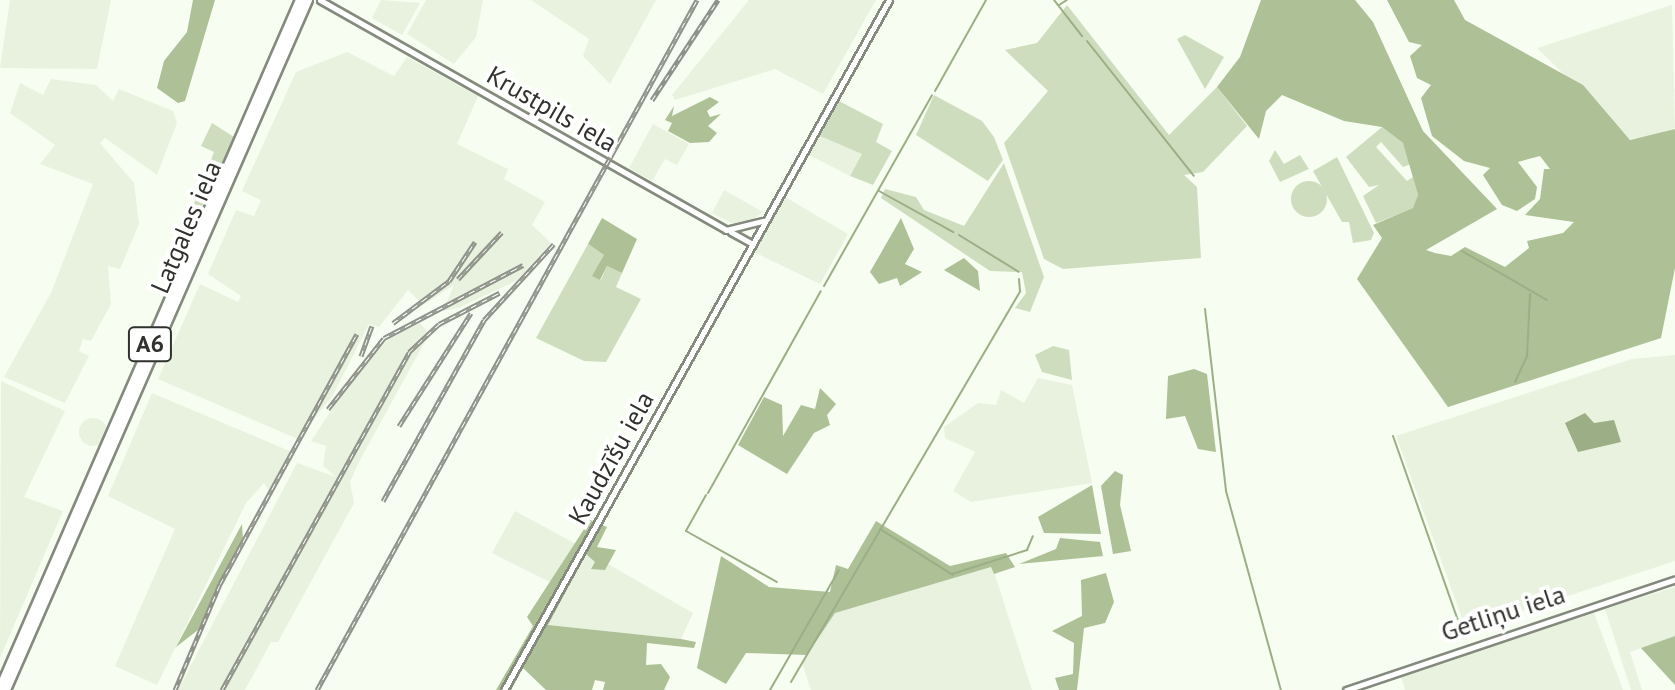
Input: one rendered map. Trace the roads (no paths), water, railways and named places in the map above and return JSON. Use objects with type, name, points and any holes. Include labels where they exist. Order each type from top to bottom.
[{"type":"highway","name":"Latgales iela","points":[[6,690],[300,0]]},
{"type":"highway","name":"Latgales iela","points":[[0,688],[34,620],[308,0]]},
{"type":"street","name":"Krustpils iela","points":[[320,0],[753,244]]},
{"type":"street","points":[[753,244],[889,0]]},
{"type":"street","points":[[726,230],[747,230],[767,218]]},
{"type":"street","name":"Kaudzīšu iela","points":[[504,690],[753,244]]},
{"type":"street","name":"Getliņu iela","points":[[1346,690],[1675,579]]},
{"type":"waterway","points":[[935,91],[986,0]]},
{"type":"waterway","points":[[1054,0],[1082,36]]},
{"type":"waterway","points":[[1059,5],[1067,0]]},
{"type":"waterway","points":[[1087,41],[1194,176]]},
{"type":"waterway","points":[[824,286],[932,95]]},
{"type":"waterway","points":[[879,191],[953,232]]},
{"type":"waterway","points":[[959,235],[1019,272]]},
{"type":"waterway","points":[[1462,251],[1547,300]]},
{"type":"waterway","points":[[791,682],[1020,291],[1019,279]]},
{"type":"waterway","points":[[708,493],[821,291]]},
{"type":"waterway","points":[[1515,382],[1527,356],[1530,294]]},
{"type":"waterway","points":[[1205,309],[1226,491],[1281,690]]},
{"type":"waterway","points":[[1393,436],[1461,629]]},
{"type":"waterway","points":[[706,495],[686,531],[777,582]]},
{"type":"waterway","points":[[880,529],[953,575]]},
{"type":"waterway","points":[[952,574],[1027,550],[1033,536]]},
{"type":"waterway","points":[[770,690],[839,570]]},
{"type":"railway","points":[[317,690],[697,0]]},
{"type":"railway","points":[[652,100],[718,0]]},
{"type":"railway","points":[[458,279],[502,232]]},
{"type":"railway","points":[[393,323],[449,281],[475,242]]},
{"type":"railway","points":[[383,501],[484,320],[554,244]]},
{"type":"railway","points":[[328,409],[384,338],[523,265]]},
{"type":"railway","points":[[222,690],[409,352],[439,324],[499,293]]},
{"type":"railway","points":[[399,426],[471,313]]},
{"type":"railway","points":[[361,356],[372,326]]},
{"type":"railway","points":[[175,690],[220,584],[357,334]]}]
